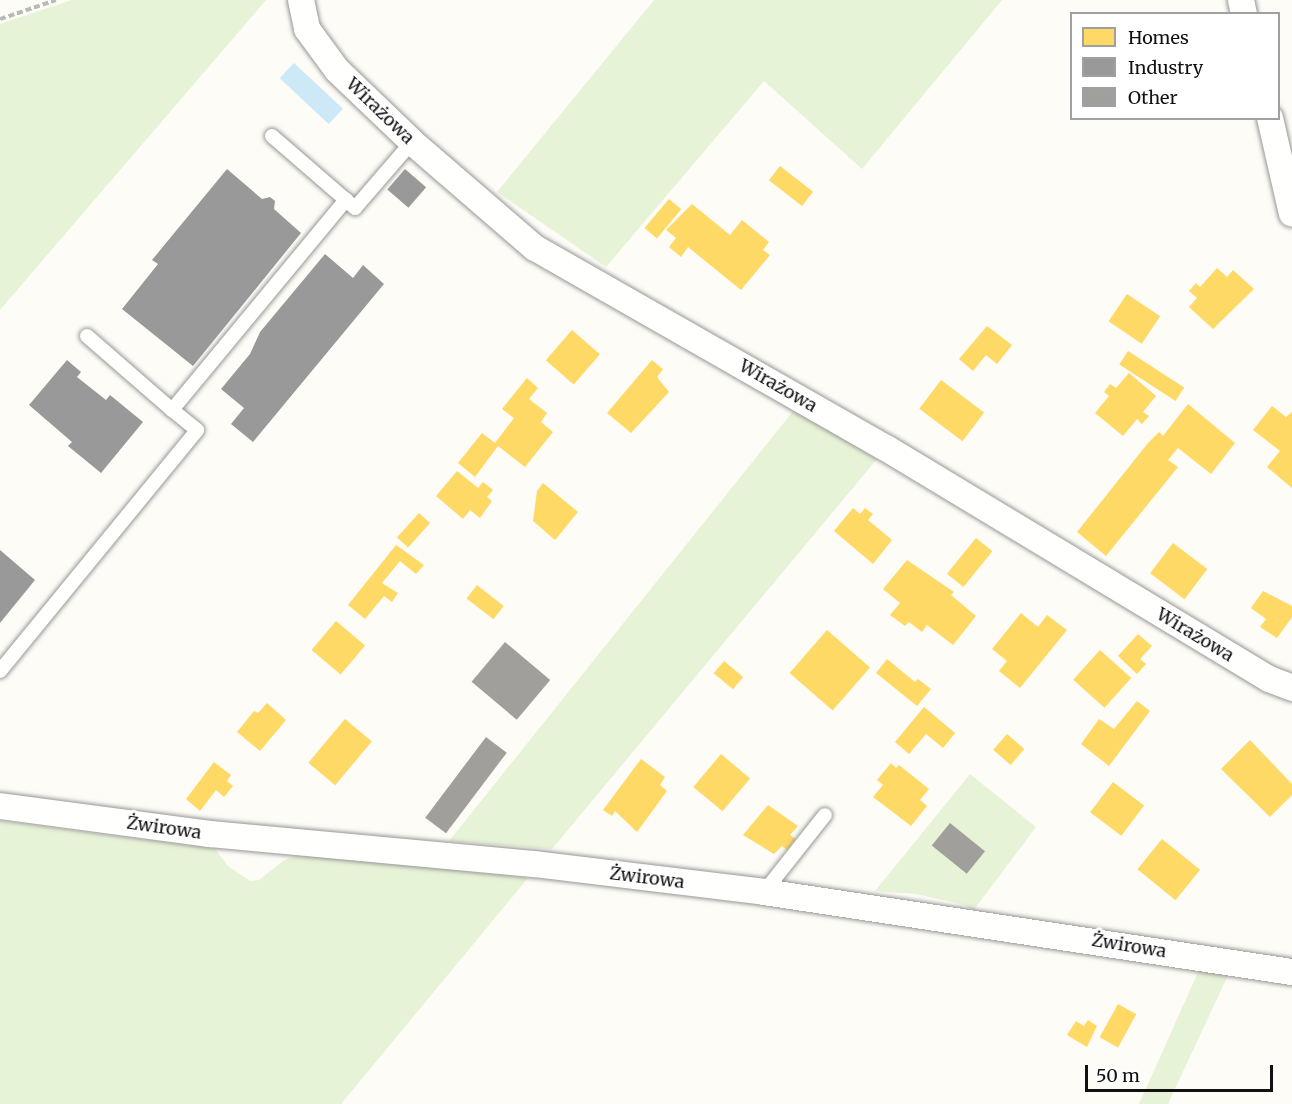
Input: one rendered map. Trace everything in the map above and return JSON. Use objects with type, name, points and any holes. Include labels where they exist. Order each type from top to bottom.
[{"type":"street","name":"Wirażowa","points":[[301,0],[307,28],[338,70],[412,142],[535,248],[886,448],[1269,679],[1292,688]]},
{"type":"street","points":[[1270,120],[1292,214]]},
{"type":"street","name":"Żwirowa","points":[[0,806],[210,834],[534,864],[764,892],[1292,972]]},
{"type":"lane","points":[[272,136],[355,208],[412,142]]},
{"type":"lane","points":[[172,410],[346,200]]},
{"type":"lane","points":[[0,670],[197,430],[87,336]]},
{"type":"lane","points":[[764,892],[825,815]]},
{"type":"path","points":[[0,19],[56,0]]},
{"type":"green space","points":[[72,0],[266,0],[0,310],[0,24]]},
{"type":"green space","points":[[654,0],[1002,0],[862,169],[764,81],[606,267],[497,192]]},
{"type":"green space","points":[[794,410],[877,459],[552,849],[449,841]]},
{"type":"green space","points":[[970,774],[1036,827],[973,911],[965,905],[916,894],[875,891]]},
{"type":"green space","points":[[0,821],[215,849],[228,866],[250,881],[259,880],[283,861],[300,854],[528,878],[341,1104],[0,1104]]},
{"type":"green space","points":[[1199,970],[1229,973],[1168,1104],[1139,1104]]},
{"type":"water","points":[[294,63],[343,109],[329,124],[280,78]]},
{"type":"building: Homes","points":[[780,166],[813,192],[802,206],[769,180]]},
{"type":"building: Homes","points":[[669,199],[681,209],[657,238],[645,228]]},
{"type":"building: Homes","points":[[692,204],[730,235],[742,220],[769,242],[763,250],[770,255],[741,290],[688,247],[681,257],[669,247],[676,238],[666,230]]},
{"type":"building: Homes","points":[[1217,268],[1227,277],[1233,270],[1254,289],[1213,329],[1189,307],[1197,298],[1189,291],[1196,283],[1200,287]]},
{"type":"building: Homes","points":[[1127,294],[1160,316],[1142,344],[1109,321]]},
{"type":"building: Homes","points":[[987,326],[1012,345],[997,364],[986,355],[973,371],[959,359]]},
{"type":"building: Homes","points":[[572,330],[600,354],[574,384],[546,360]]},
{"type":"building: Homes","points":[[1128,351],[1184,387],[1175,401],[1119,364]]},
{"type":"building: Homes","points":[[652,360],[663,369],[657,377],[669,392],[631,433],[607,413]]},
{"type":"building: Homes","points":[[1129,373],[1156,396],[1143,412],[1149,416],[1142,424],[1137,419],[1123,436],[1095,413],[1109,396],[1104,392],[1110,384],[1116,388]]},
{"type":"building: Homes","points":[[527,378],[538,388],[529,399],[547,413],[541,422],[553,432],[525,467],[498,446],[475,477],[458,463],[482,433],[495,443],[514,418],[502,409]]},
{"type":"building: Homes","points":[[941,380],[984,412],[962,441],[919,409]]},
{"type":"building: Homes","points":[[1188,404],[1235,443],[1211,474],[1178,448],[1168,460],[1178,467],[1106,556],[1077,532],[1148,443],[1159,432],[1163,436]]},
{"type":"building: Homes","points":[[1272,406],[1286,417],[1292,412],[1292,488],[1267,467],[1280,451],[1253,430]]},
{"type":"building: Homes","points":[[457,471],[478,488],[483,482],[493,490],[487,497],[492,501],[480,518],[470,510],[463,519],[436,496]]},
{"type":"building: Homes","points":[[543,483],[578,512],[555,540],[533,521],[537,491]]},
{"type":"building: Homes","points":[[853,508],[860,514],[865,508],[873,514],[868,520],[892,540],[873,564],[834,531]]},
{"type":"building: Homes","points":[[419,513],[430,523],[408,548],[397,538]]},
{"type":"building: Homes","points":[[976,538],[992,551],[963,587],[947,574]]},
{"type":"building: Homes","points":[[1173,543],[1207,569],[1184,599],[1150,573]]},
{"type":"building: Homes","points":[[396,545],[424,565],[416,574],[400,561],[382,583],[398,593],[392,602],[384,596],[365,619],[348,605]]},
{"type":"building: Homes","points":[[907,560],[954,592],[951,595],[976,616],[953,645],[927,625],[922,632],[909,622],[905,626],[890,615],[900,603],[883,589]]},
{"type":"building: Homes","points":[[477,585],[504,606],[493,619],[467,598]]},
{"type":"building: Homes","points":[[1263,591],[1292,606],[1292,617],[1277,638],[1260,627],[1266,619],[1251,608]]},
{"type":"building: Homes","points":[[1021,613],[1038,627],[1047,615],[1067,630],[1020,688],[999,671],[1007,661],[992,649]]},
{"type":"building: Homes","points":[[336,621],[365,645],[341,675],[312,650]]},
{"type":"building: Homes","points":[[827,630],[870,667],[833,710],[790,673]]},
{"type":"building: Homes","points":[[1138,634],[1152,646],[1140,659],[1146,664],[1137,674],[1118,656]]},
{"type":"building: Homes","points":[[1100,650],[1131,678],[1104,708],[1073,680]]},
{"type":"building: Homes","points":[[887,659],[915,682],[918,679],[931,689],[917,706],[876,673]]},
{"type":"building: Homes","points":[[724,661],[743,677],[733,689],[714,673]]},
{"type":"building: Homes","points":[[1137,701],[1150,711],[1109,766],[1081,744],[1099,719],[1114,729]]},
{"type":"building: Homes","points":[[267,703],[286,720],[260,751],[237,732],[254,711],[258,713]]},
{"type":"building: Homes","points":[[924,707],[955,733],[943,748],[926,734],[909,754],[895,742]]},
{"type":"building: Homes","points":[[345,719],[372,741],[335,785],[308,763]]},
{"type":"building: Homes","points":[[1007,734],[1024,749],[1011,765],[993,750]]},
{"type":"building: Homes","points":[[1250,740],[1292,784],[1292,795],[1270,817],[1221,769]]},
{"type":"building: Homes","points":[[721,754],[750,778],[722,811],[693,787]]},
{"type":"building: Homes","points":[[641,759],[665,777],[660,785],[667,791],[637,832],[615,811],[612,816],[603,810]]},
{"type":"building: Homes","points":[[214,762],[231,775],[227,781],[233,786],[224,797],[216,790],[200,811],[186,799]]},
{"type":"building: Homes","points":[[891,763],[896,768],[899,765],[929,789],[920,800],[927,806],[911,826],[873,797],[883,785],[877,780]]},
{"type":"building: Homes","points":[[1113,782],[1144,805],[1121,836],[1090,812]]},
{"type":"building: Homes","points":[[768,805],[798,826],[790,835],[796,839],[787,850],[782,846],[774,854],[743,835]]},
{"type":"building: Homes","points":[[1162,839],[1200,870],[1176,900],[1137,869]]},
{"type":"building: Homes","points":[[1118,1004],[1136,1014],[1118,1047],[1100,1037]]},
{"type":"building: Homes","points":[[1088,1020],[1097,1026],[1087,1047],[1067,1035],[1076,1021],[1084,1026]]},
{"type":"building: Industry","points":[[227,169],[262,199],[270,197],[275,201],[274,209],[301,233],[193,366],[122,309],[158,264],[152,260]]},
{"type":"building: Industry","points":[[405,169],[426,187],[408,208],[387,189]]},
{"type":"building: Industry","points":[[325,254],[353,278],[363,265],[384,284],[253,442],[231,424],[244,408],[221,389],[250,354],[260,332]]},
{"type":"building: Industry","points":[[67,360],[81,372],[77,377],[106,400],[110,395],[143,422],[101,473],[68,446],[72,442],[29,405]]},
{"type":"building: Industry","points":[[0,550],[35,580],[0,623]]},
{"type":"building: Other","points":[[505,642],[550,680],[517,720],[472,682]]},
{"type":"building: Other","points":[[486,737],[507,753],[446,833],[425,818]]},
{"type":"building: Other","points":[[950,823],[985,851],[967,874],[932,846]]}]
